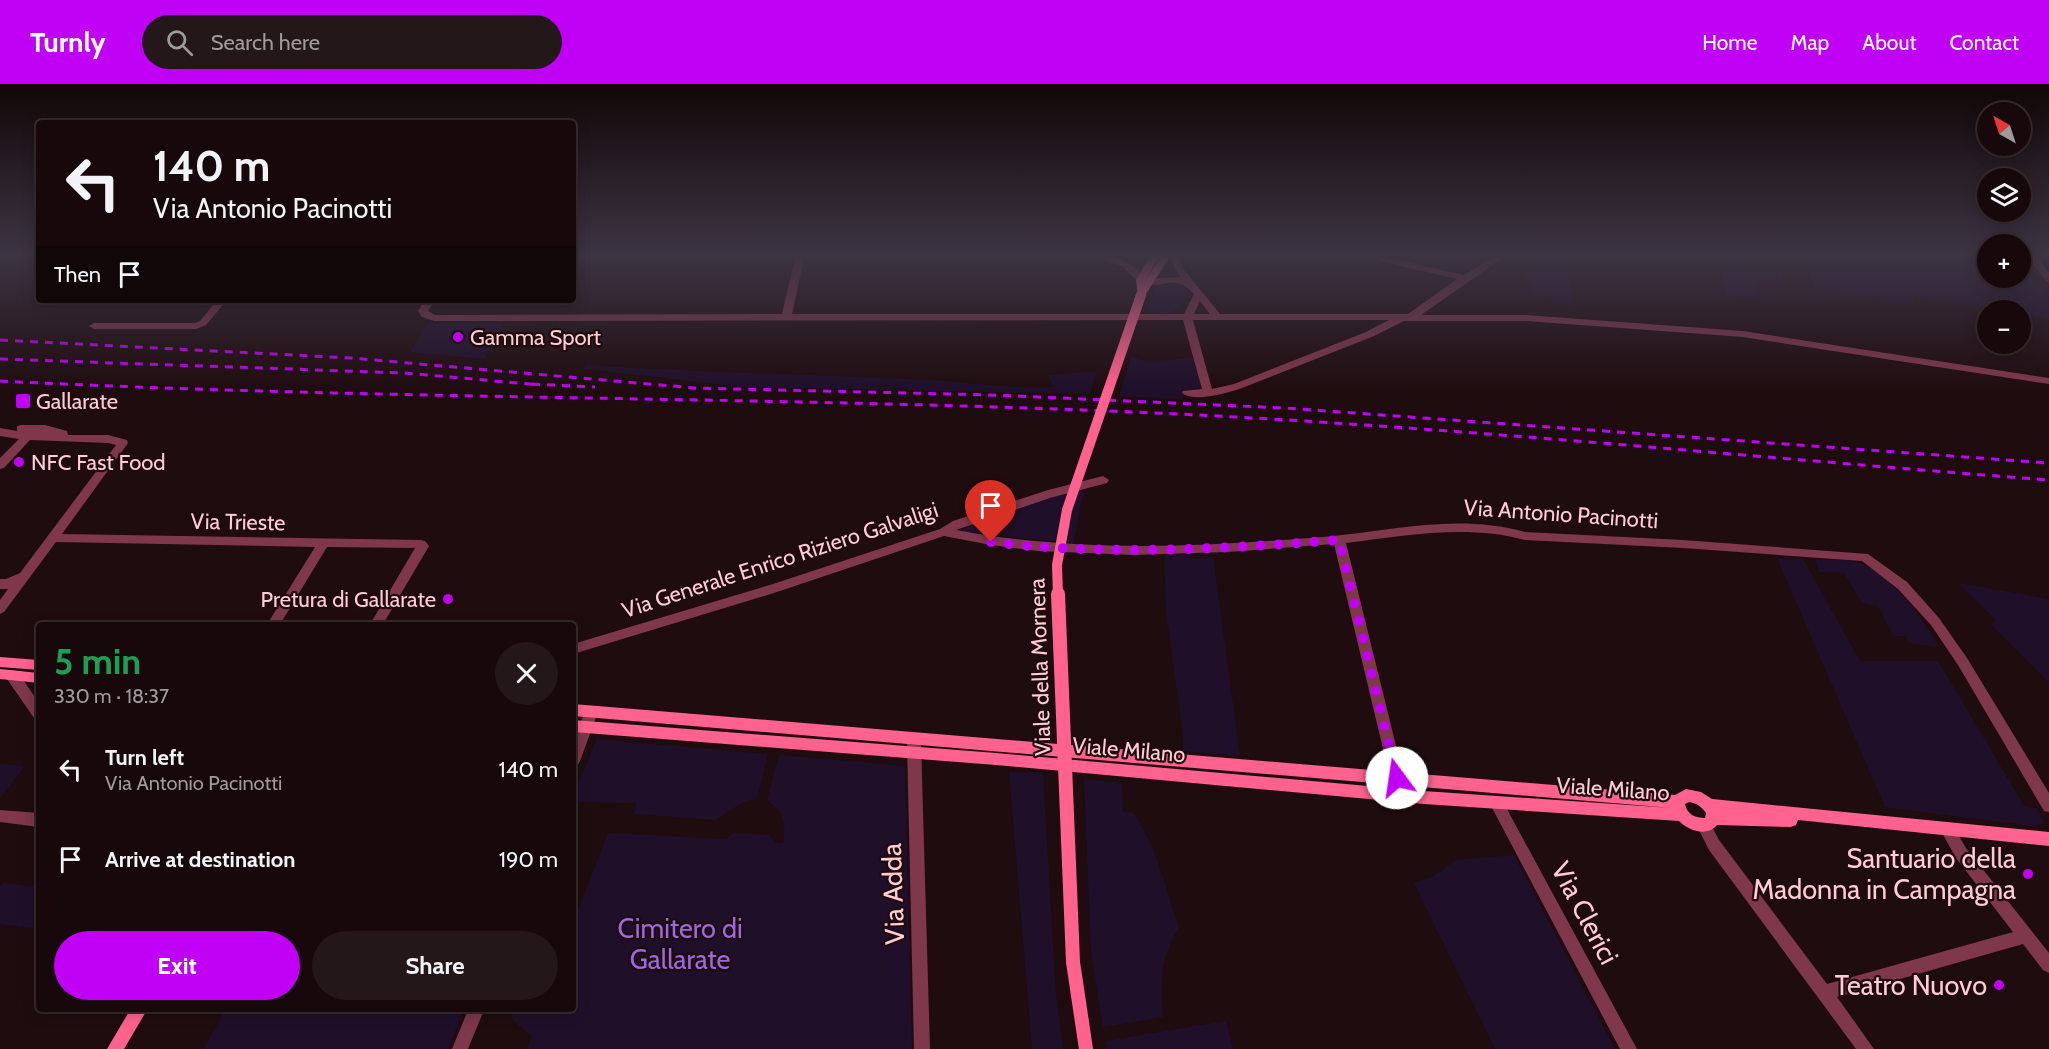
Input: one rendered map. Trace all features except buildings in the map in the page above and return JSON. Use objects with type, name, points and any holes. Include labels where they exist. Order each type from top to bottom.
[{"type":"street","points":[[786,318],[790,300]]},
{"type":"street","name":"Viale della Mornera","points":[[1086,1049],[1073,962],[1058,565],[1067,510],[1139,300]]},
{"type":"street","points":[[1195,300],[1187,317],[1208,393]]},
{"type":"street","points":[[1203,300],[1218,317]]},
{"type":"street","points":[[1188,393],[1208,393],[1238,386],[1407,318],[1433,300]]},
{"type":"street","points":[[94,326],[196,326],[203,323],[220,303]]},
{"type":"street","points":[[428,303],[423,311],[425,315],[434,318],[1526,318],[1708,330],[2049,381]]},
{"type":"street","points":[[5,432],[45,429],[73,437]]},
{"type":"street","points":[[0,609],[122,445],[122,442],[108,439],[27,437],[5,432]]},
{"type":"street","points":[[0,465],[27,437]]},
{"type":"street","name":"Via Generale Enrico Riziero Galvaligi","points":[[576,648],[774,588],[944,532],[957,524],[1038,497],[1103,480]]},
{"type":"street","name":"Via Antonio Pacinotti","points":[[944,532],[991,542],[1037,548],[1120,552],[1194,550],[1339,540],[1443,526],[1510,531],[1525,536],[1864,557],[1884,568],[1900,583],[1947,635],[2049,806]]},
{"type":"street","name":"Via Trieste","points":[[51,538],[421,544],[423,546],[377,622]]},
{"type":"street","points":[[1339,540],[1397,778]]},
{"type":"street","points":[[274,622],[323,543]]},
{"type":"street","points":[[0,584],[8,584],[22,577]]},
{"type":"street","points":[[0,662],[36,666]]},
{"type":"street","points":[[6,675],[36,678]]},
{"type":"street","points":[[6,675],[36,710]]},
{"type":"street","name":"Viale Milano","points":[[576,710],[1496,802],[1680,808]]},
{"type":"street","points":[[576,744],[579,727],[591,712]]},
{"type":"street","name":"Viale Milano","points":[[579,727],[775,743],[914,745],[1397,778],[1680,808]]},
{"type":"street","name":"Via Adda","points":[[914,745],[922,1049]]},
{"type":"street","points":[[1866,1049],[1714,845],[1709,816],[1701,798],[1691,795],[1683,796],[1680,808],[1692,823],[1709,816],[1860,822],[2049,840]]},
{"type":"street","name":"Via Clerici","points":[[1496,802],[1629,1049]]},
{"type":"street","points":[[0,816],[36,820]]},
{"type":"street","points":[[1948,831],[1961,853],[2049,965]]},
{"type":"street","points":[[1825,992],[2024,936]]},
{"type":"street","points":[[115,1049],[138,1012]]},
{"type":"street","points":[[460,1049],[475,1012]]},
{"type":"green space","points":[[1151,300],[1183,300],[1179,308],[1168,313],[1147,312]]},
{"type":"green space","points":[[1553,300],[1572,300],[1573,307]]},
{"type":"green space","points":[[1886,300],[1913,300],[1915,305]]},
{"type":"green space","points":[[1938,300],[1977,300],[1977,306]]},
{"type":"green space","points":[[2031,300],[2049,300],[2049,318],[2031,315]]},
{"type":"green space","name":"Gamma Sport","points":[[428,323],[504,323],[485,359],[410,352]]},
{"type":"green space","points":[[1131,357],[1149,362],[1195,357],[1204,389],[1184,392],[1183,399],[1119,396]]},
{"type":"green space","points":[[586,365],[1035,387],[1053,387],[1048,375],[1097,371],[1090,394],[741,387],[583,369]]},
{"type":"green space","points":[[1086,491],[1081,502],[1074,543],[957,531],[1035,501]]},
{"type":"green space","points":[[1191,554],[1195,559],[1213,557],[1240,756],[1183,751],[1183,735],[1166,611],[1164,555]]},
{"type":"green space","points":[[1777,558],[1803,559],[1860,661],[1938,661],[2025,807],[2037,808],[2044,823],[2034,826],[1885,807]]},
{"type":"green space","points":[[1815,560],[1852,561],[1879,573],[1903,595],[1939,647],[1908,643],[1906,636],[1893,636],[1878,606],[1862,603],[1844,573],[1820,572]]},
{"type":"green space","points":[[1958,583],[2049,599],[2049,682],[1991,625],[1996,620]]},
{"type":"green space","points":[[597,739],[768,754],[757,799],[743,802],[716,820],[634,814],[636,803],[576,802],[576,789]]},
{"type":"green space","name":"Cimitero di Gallarate","points":[[779,755],[905,766],[912,1049],[527,1049],[532,1036],[513,1021],[511,1012],[576,1012],[576,915],[608,833],[726,839],[732,833],[770,835],[775,842],[783,843],[783,818],[778,809],[767,800]]},
{"type":"green space","points":[[0,764],[25,766],[0,798]]},
{"type":"green space","points":[[1009,772],[1043,773],[1056,995],[1063,1049],[1032,1049]]},
{"type":"green space","points":[[1084,779],[1122,783],[1123,811],[1134,813],[1149,841],[1160,869],[1179,928],[1168,949],[1163,971],[1163,1017],[1103,1027],[1091,952]]},
{"type":"green space","points":[[1514,855],[1615,1049],[1495,1049],[1414,883],[1432,877],[1456,860]]},
{"type":"green space","points":[[3,883],[36,887],[36,929],[0,924],[0,887]]},
{"type":"green space","points":[[224,1012],[463,1012],[448,1049],[204,1049]]},
{"type":"green space","points":[[1226,1021],[1233,1049],[1107,1049],[1106,1041]]},
{"type":"railway","points":[[0,340],[351,358],[695,388],[993,395],[1285,408],[2049,463]]},
{"type":"railway","points":[[0,359],[405,373],[540,385]]},
{"type":"railway","points":[[0,381],[284,392],[850,403],[1134,412],[1478,433],[2049,480]]},
{"type":"railway","points":[[532,384],[595,387]]},
{"type":"place","name":"Gamma Sport","points":[[458,337]]},
{"type":"place","name":"Gallarate","points":[[23,401]]},
{"type":"place","name":"NFC Fast Food","points":[[19,462]]},
{"type":"place","name":"Pretura di Gallarate","points":[[448,599]]},
{"type":"place","name":"Santuario della Madonna in Campagna","points":[[2028,874]]},
{"type":"place","name":"Teatro Nuovo","points":[[1999,985]]},
{"type":"route","points":[[991,542],[1037,548],[1120,552],[1194,550],[1339,540],[1397,778]]}]
